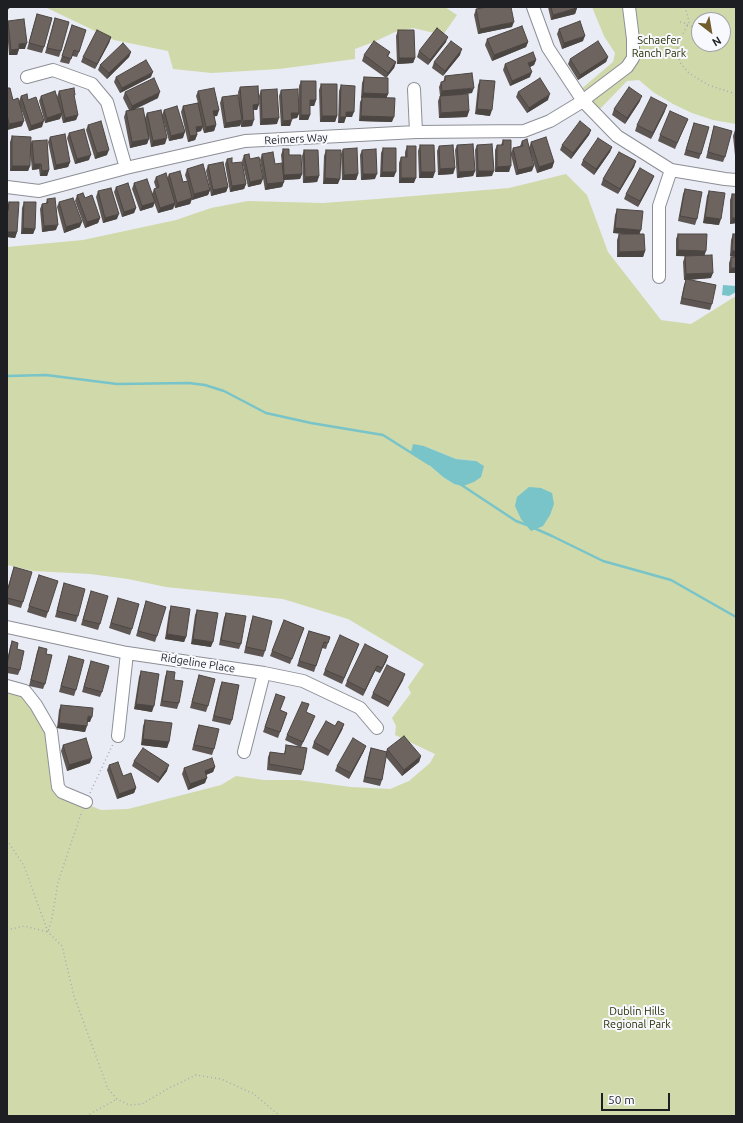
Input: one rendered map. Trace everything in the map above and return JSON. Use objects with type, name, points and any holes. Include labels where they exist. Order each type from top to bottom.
[{"type":"street","points":[[534,7],[548,48],[583,101],[617,136],[671,170],[736,180]]},
{"type":"street","name":"Reimers Way","points":[[7,187],[39,191],[126,168],[245,141],[416,132],[524,131],[550,121],[583,101],[590,94],[627,67],[633,58],[630,7]]},
{"type":"street","points":[[27,77],[53,70],[92,84],[107,102],[126,168]]},
{"type":"street","points":[[414,89],[416,132]]},
{"type":"street","points":[[659,277],[659,206],[671,170]]},
{"type":"street","name":"Ridgeline Place","points":[[7,627],[128,652],[264,673],[303,681],[360,708],[377,728]]},
{"type":"street","points":[[118,736],[128,652]]},
{"type":"street","points":[[244,752],[264,673]]},
{"type":"street","points":[[7,686],[25,690],[36,705],[51,731],[58,787],[62,792],[86,802]]},
{"type":"path","points":[[684,7],[687,12],[689,22],[678,44],[677,54],[681,64],[689,73],[708,85],[736,94]]},
{"type":"path","points":[[680,22],[691,26]]},
{"type":"path","points":[[48,932],[58,882],[86,802],[118,736]]},
{"type":"path","points":[[7,840],[24,866],[48,932],[62,946],[74,996],[108,1089],[117,1099],[129,1105],[142,1104],[169,1088],[196,1075],[221,1079],[254,1094],[280,1116]]},
{"type":"path","points":[[7,930],[24,926],[48,932]]},
{"type":"path","points":[[86,1116],[117,1099]]},
{"type":"green space","points":[[45,7],[445,7],[457,15],[443,35],[413,28],[395,32],[355,49],[355,59],[279,69],[212,73],[173,69],[168,51],[114,40]]},
{"type":"green space","name":"Schaefer Ranch Park","points":[[592,7],[736,7],[736,124],[713,120],[692,113],[653,92],[639,80],[627,81],[599,110],[580,90],[613,62],[615,53],[604,36]]},
{"type":"green space","name":"Dublin Hills Regional Park","points":[[566,174],[587,195],[608,252],[661,320],[691,324],[736,296],[736,1116],[7,1116],[7,687],[23,690],[49,732],[64,795],[101,810],[128,809],[221,785],[236,776],[264,780],[299,780],[351,787],[390,789],[409,781],[430,763],[435,754],[395,735],[396,726],[392,718],[411,693],[408,687],[424,664],[348,619],[283,599],[166,587],[128,579],[90,574],[33,571],[7,565],[7,247],[83,240],[176,220],[211,208],[248,201],[323,203],[509,188]],"holes":[[[424,446],[456,459],[476,461],[454,484],[411,452]]]},
{"type":"water","points":[[723,285],[736,286],[736,292],[729,296],[722,295]]},
{"type":"water","points":[[413,444],[424,446],[456,459],[476,461],[484,466],[481,477],[474,482],[463,486],[454,484],[411,452]]},
{"type":"water","points":[[529,487],[541,488],[552,493],[554,504],[550,515],[543,526],[531,531],[521,519],[515,506],[517,497]]},
{"type":"building","points":[[487,7],[511,7],[514,22],[480,29],[476,9]]},
{"type":"building","points":[[551,7],[577,7],[577,8],[553,15]]},
{"type":"building","points":[[37,14],[52,18],[44,47],[29,43]]},
{"type":"building","points":[[55,18],[69,22],[61,51],[47,48]]},
{"type":"building","points":[[24,19],[27,43],[19,44],[19,49],[11,50],[8,21]]},
{"type":"building","points":[[580,21],[585,36],[564,43],[559,29]]},
{"type":"building","points":[[72,25],[86,30],[79,52],[74,50],[71,59],[62,56]]},
{"type":"building","points":[[522,26],[528,42],[494,55],[487,39]]},
{"type":"building","points":[[437,28],[448,37],[430,60],[419,51]]},
{"type":"building","points":[[97,30],[111,37],[97,64],[83,57]]},
{"type":"building","points":[[398,30],[414,30],[415,58],[399,58]]},
{"type":"building","points":[[374,41],[390,52],[387,56],[396,62],[388,73],[364,55]]},
{"type":"building","points":[[451,41],[462,49],[445,71],[434,62]]},
{"type":"building","points":[[598,41],[608,57],[580,75],[570,59]]},
{"type":"building","points":[[123,43],[131,52],[109,73],[100,65]]},
{"type":"building","points":[[533,52],[536,60],[528,63],[532,72],[512,81],[505,64]]},
{"type":"building","points":[[146,60],[153,72],[122,88],[116,77]]},
{"type":"building","points":[[472,73],[474,88],[442,91],[441,82],[445,81],[445,76]]},
{"type":"building","points":[[364,77],[388,78],[388,94],[363,93]]},
{"type":"building","points":[[154,78],[160,92],[132,106],[125,92]]},
{"type":"building","points":[[540,78],[550,94],[529,108],[518,92]]},
{"type":"building","points":[[480,80],[495,81],[492,110],[477,109]]},
{"type":"building","points":[[301,81],[316,81],[316,100],[310,100],[310,115],[301,115]]},
{"type":"building","points":[[321,84],[337,84],[337,116],[322,116]]},
{"type":"building","points":[[341,85],[355,86],[354,112],[346,112],[346,117],[340,117]]},
{"type":"building","points":[[258,86],[259,104],[253,105],[254,120],[243,121],[240,87]]},
{"type":"building","points":[[629,87],[642,96],[627,118],[614,109]]},
{"type":"building","points":[[7,88],[10,88],[13,100],[18,98],[24,121],[9,124],[7,115]]},
{"type":"building","points":[[74,88],[78,115],[65,118],[59,91]]},
{"type":"building","points":[[214,88],[219,110],[213,111],[216,125],[206,127],[198,91]]},
{"type":"building","points":[[277,89],[279,118],[262,119],[261,90]]},
{"type":"building","points":[[298,89],[299,113],[291,113],[292,120],[283,121],[281,90]]},
{"type":"building","points":[[55,91],[62,113],[47,118],[41,96]]},
{"type":"building","points":[[27,94],[28,100],[36,97],[44,121],[31,126],[21,96]]},
{"type":"building","points":[[468,94],[469,111],[441,113],[440,96]]},
{"type":"building","points":[[238,95],[242,120],[226,123],[222,97]]},
{"type":"building","points":[[362,97],[395,98],[394,117],[361,116]]},
{"type":"building","points":[[651,97],[667,105],[653,133],[637,125]]},
{"type":"building","points":[[198,103],[203,126],[196,127],[197,135],[190,136],[183,106]]},
{"type":"building","points":[[177,106],[185,132],[171,136],[164,110]]},
{"type":"building","points":[[143,108],[149,139],[132,142],[126,111]]},
{"type":"building","points":[[161,110],[167,138],[153,141],[147,113]]},
{"type":"building","points":[[670,111],[688,119],[677,143],[660,135]]},
{"type":"building","points":[[101,121],[109,150],[97,153],[88,125]]},
{"type":"building","points":[[580,121],[591,130],[573,153],[562,145]]},
{"type":"building","points":[[694,123],[709,127],[701,154],[686,150]]},
{"type":"building","points":[[714,126],[732,131],[725,157],[708,152]]},
{"type":"building","points":[[84,129],[91,155],[77,159],[69,133]]},
{"type":"building","points":[[65,134],[70,162],[56,165],[50,137]]},
{"type":"building","points":[[12,136],[31,137],[30,166],[12,166]]},
{"type":"building","points":[[546,137],[554,162],[539,167],[531,142]]},
{"type":"building","points":[[598,138],[612,147],[596,169],[583,160]]},
{"type":"building","points":[[527,139],[534,166],[518,170],[513,148],[523,146],[522,141]]},
{"type":"building","points":[[47,140],[49,170],[42,171],[41,164],[34,164],[32,141]]},
{"type":"building","points":[[503,140],[511,140],[511,166],[497,167],[497,145],[503,145]]},
{"type":"building","points":[[473,144],[475,171],[459,172],[457,145]]},
{"type":"building","points":[[492,144],[494,171],[478,171],[477,145]]},
{"type":"building","points":[[420,145],[434,145],[435,172],[421,172]]},
{"type":"building","points":[[453,145],[455,168],[440,169],[439,146]]},
{"type":"building","points":[[407,146],[416,146],[416,178],[401,178],[401,157],[407,157]]},
{"type":"building","points":[[357,148],[358,174],[344,175],[343,149]]},
{"type":"building","points":[[383,148],[396,148],[396,172],[382,172]]},
{"type":"building","points":[[283,149],[289,149],[289,155],[301,155],[302,174],[284,175]]},
{"type":"building","points":[[376,149],[377,174],[363,174],[362,150]]},
{"type":"building","points":[[304,150],[318,150],[319,176],[305,177]]},
{"type":"building","points":[[326,150],[341,150],[340,179],[325,178]]},
{"type":"building","points":[[273,152],[275,164],[282,163],[284,182],[267,184],[262,154]]},
{"type":"building","points":[[619,152],[636,161],[620,189],[603,179]]},
{"type":"building","points":[[249,154],[250,159],[259,157],[263,179],[250,182],[244,155]]},
{"type":"building","points":[[232,158],[232,163],[242,162],[246,184],[232,186],[227,159]]},
{"type":"building","points":[[223,162],[228,187],[213,190],[208,165]]},
{"type":"building","points":[[203,164],[210,190],[194,194],[187,169]]},
{"type":"building","points":[[640,168],[654,176],[640,201],[626,194]]},
{"type":"building","points":[[180,171],[183,182],[188,181],[192,198],[177,203],[169,174]]},
{"type":"building","points":[[166,173],[175,203],[160,208],[154,189],[159,187],[156,177]]},
{"type":"building","points":[[147,179],[155,202],[142,206],[134,183]]},
{"type":"building","points":[[128,183],[136,208],[124,212],[116,187]]},
{"type":"building","points":[[111,188],[119,214],[105,218],[98,191]]},
{"type":"building","points":[[685,189],[702,192],[697,219],[680,216]]},
{"type":"building","points":[[709,191],[725,193],[721,219],[705,217]]},
{"type":"building","points":[[83,193],[85,198],[92,195],[100,218],[87,222],[77,195]]},
{"type":"building","points":[[732,194],[736,194],[736,218],[732,218]]},
{"type":"building","points":[[55,198],[58,225],[44,226],[42,204],[48,203],[47,199]]},
{"type":"building","points":[[73,198],[82,222],[66,227],[59,202]]},
{"type":"building","points":[[9,202],[19,202],[17,232],[7,232],[7,211]]},
{"type":"building","points":[[24,202],[36,202],[35,229],[23,228]]},
{"type":"building","points":[[617,209],[643,211],[641,230],[615,228]]},
{"type":"building","points":[[619,234],[644,234],[645,251],[619,252]]},
{"type":"building","points":[[678,234],[707,234],[706,251],[678,250]]},
{"type":"building","points":[[733,234],[736,234],[736,251],[732,251]]},
{"type":"building","points":[[712,255],[713,273],[686,274],[685,256]]},
{"type":"building","points":[[731,257],[736,257],[736,268],[731,268]]},
{"type":"building","points":[[686,279],[716,285],[712,304],[682,298]]},
{"type":"building","points":[[14,567],[32,572],[23,602],[7,598],[7,592]]},
{"type":"building","points":[[39,575],[58,581],[48,612],[29,606]]},
{"type":"building","points":[[64,583],[85,589],[78,616],[57,611]]},
{"type":"building","points":[[91,591],[108,596],[100,624],[83,620]]},
{"type":"building","points":[[118,598],[139,604],[132,629],[111,623]]},
{"type":"building","points":[[146,601],[166,607],[157,636],[138,631]]},
{"type":"building","points":[[171,606],[190,609],[186,637],[167,634]]},
{"type":"building","points":[[197,610],[218,613],[213,642],[193,639]]},
{"type":"building","points":[[226,613],[246,616],[241,644],[221,640]]},
{"type":"building","points":[[253,616],[272,621],[265,651],[246,647]]},
{"type":"building","points":[[284,620],[304,628],[292,659],[272,651]]},
{"type":"building","points":[[309,631],[330,637],[328,643],[324,642],[316,666],[299,661]]},
{"type":"building","points":[[340,635],[359,644],[344,678],[325,670]]},
{"type":"building","points":[[12,641],[18,643],[17,649],[24,651],[20,670],[7,667]]},
{"type":"building","points":[[365,644],[388,656],[382,668],[377,666],[365,690],[347,681]]},
{"type":"building","points":[[39,647],[47,649],[46,654],[52,655],[45,684],[31,680]]},
{"type":"building","points":[[69,656],[84,660],[76,690],[61,686]]},
{"type":"building","points":[[91,661],[109,666],[102,692],[84,687]]},
{"type":"building","points":[[387,665],[405,674],[390,702],[373,693]]},
{"type":"building","points":[[141,671],[159,674],[154,706],[136,704]]},
{"type":"building","points":[[167,671],[175,672],[174,680],[183,681],[179,703],[162,701]]},
{"type":"building","points":[[199,675],[215,679],[208,706],[192,702]]},
{"type":"building","points":[[222,682],[239,685],[232,720],[214,716]]},
{"type":"building","points":[[276,694],[285,697],[280,710],[287,713],[280,732],[265,727]]},
{"type":"building","points":[[302,702],[309,704],[306,712],[315,716],[303,742],[287,735]]},
{"type":"building","points":[[61,705],[93,708],[92,717],[88,716],[87,726],[59,723]]},
{"type":"building","points":[[145,720],[172,723],[169,742],[143,739]]},
{"type":"building","points":[[326,721],[335,726],[338,721],[344,724],[330,751],[314,742]]},
{"type":"building","points":[[199,725],[219,729],[214,749],[194,745]]},
{"type":"building","points":[[404,736],[421,756],[404,770],[387,749]]},
{"type":"building","points":[[86,738],[92,758],[69,765],[63,745]]},
{"type":"building","points":[[353,738],[366,746],[351,773],[337,766]]},
{"type":"building","points":[[286,745],[307,748],[303,770],[269,764],[270,752],[285,754]]},
{"type":"building","points":[[143,748],[169,765],[160,778],[134,761]]},
{"type":"building","points":[[371,748],[387,752],[382,780],[365,777]]},
{"type":"building","points":[[212,758],[215,767],[205,771],[207,778],[190,784],[184,768]]},
{"type":"building","points":[[118,762],[123,776],[131,773],[136,788],[119,794],[109,765]]},
{"type":"waterway","points":[[7,376],[46,375],[117,384],[189,383],[205,385],[224,391],[266,413],[311,423],[383,435],[429,464]]},
{"type":"waterway","points":[[460,484],[516,521],[527,525]]},
{"type":"waterway","points":[[534,528],[603,561],[671,580],[736,617]]}]
